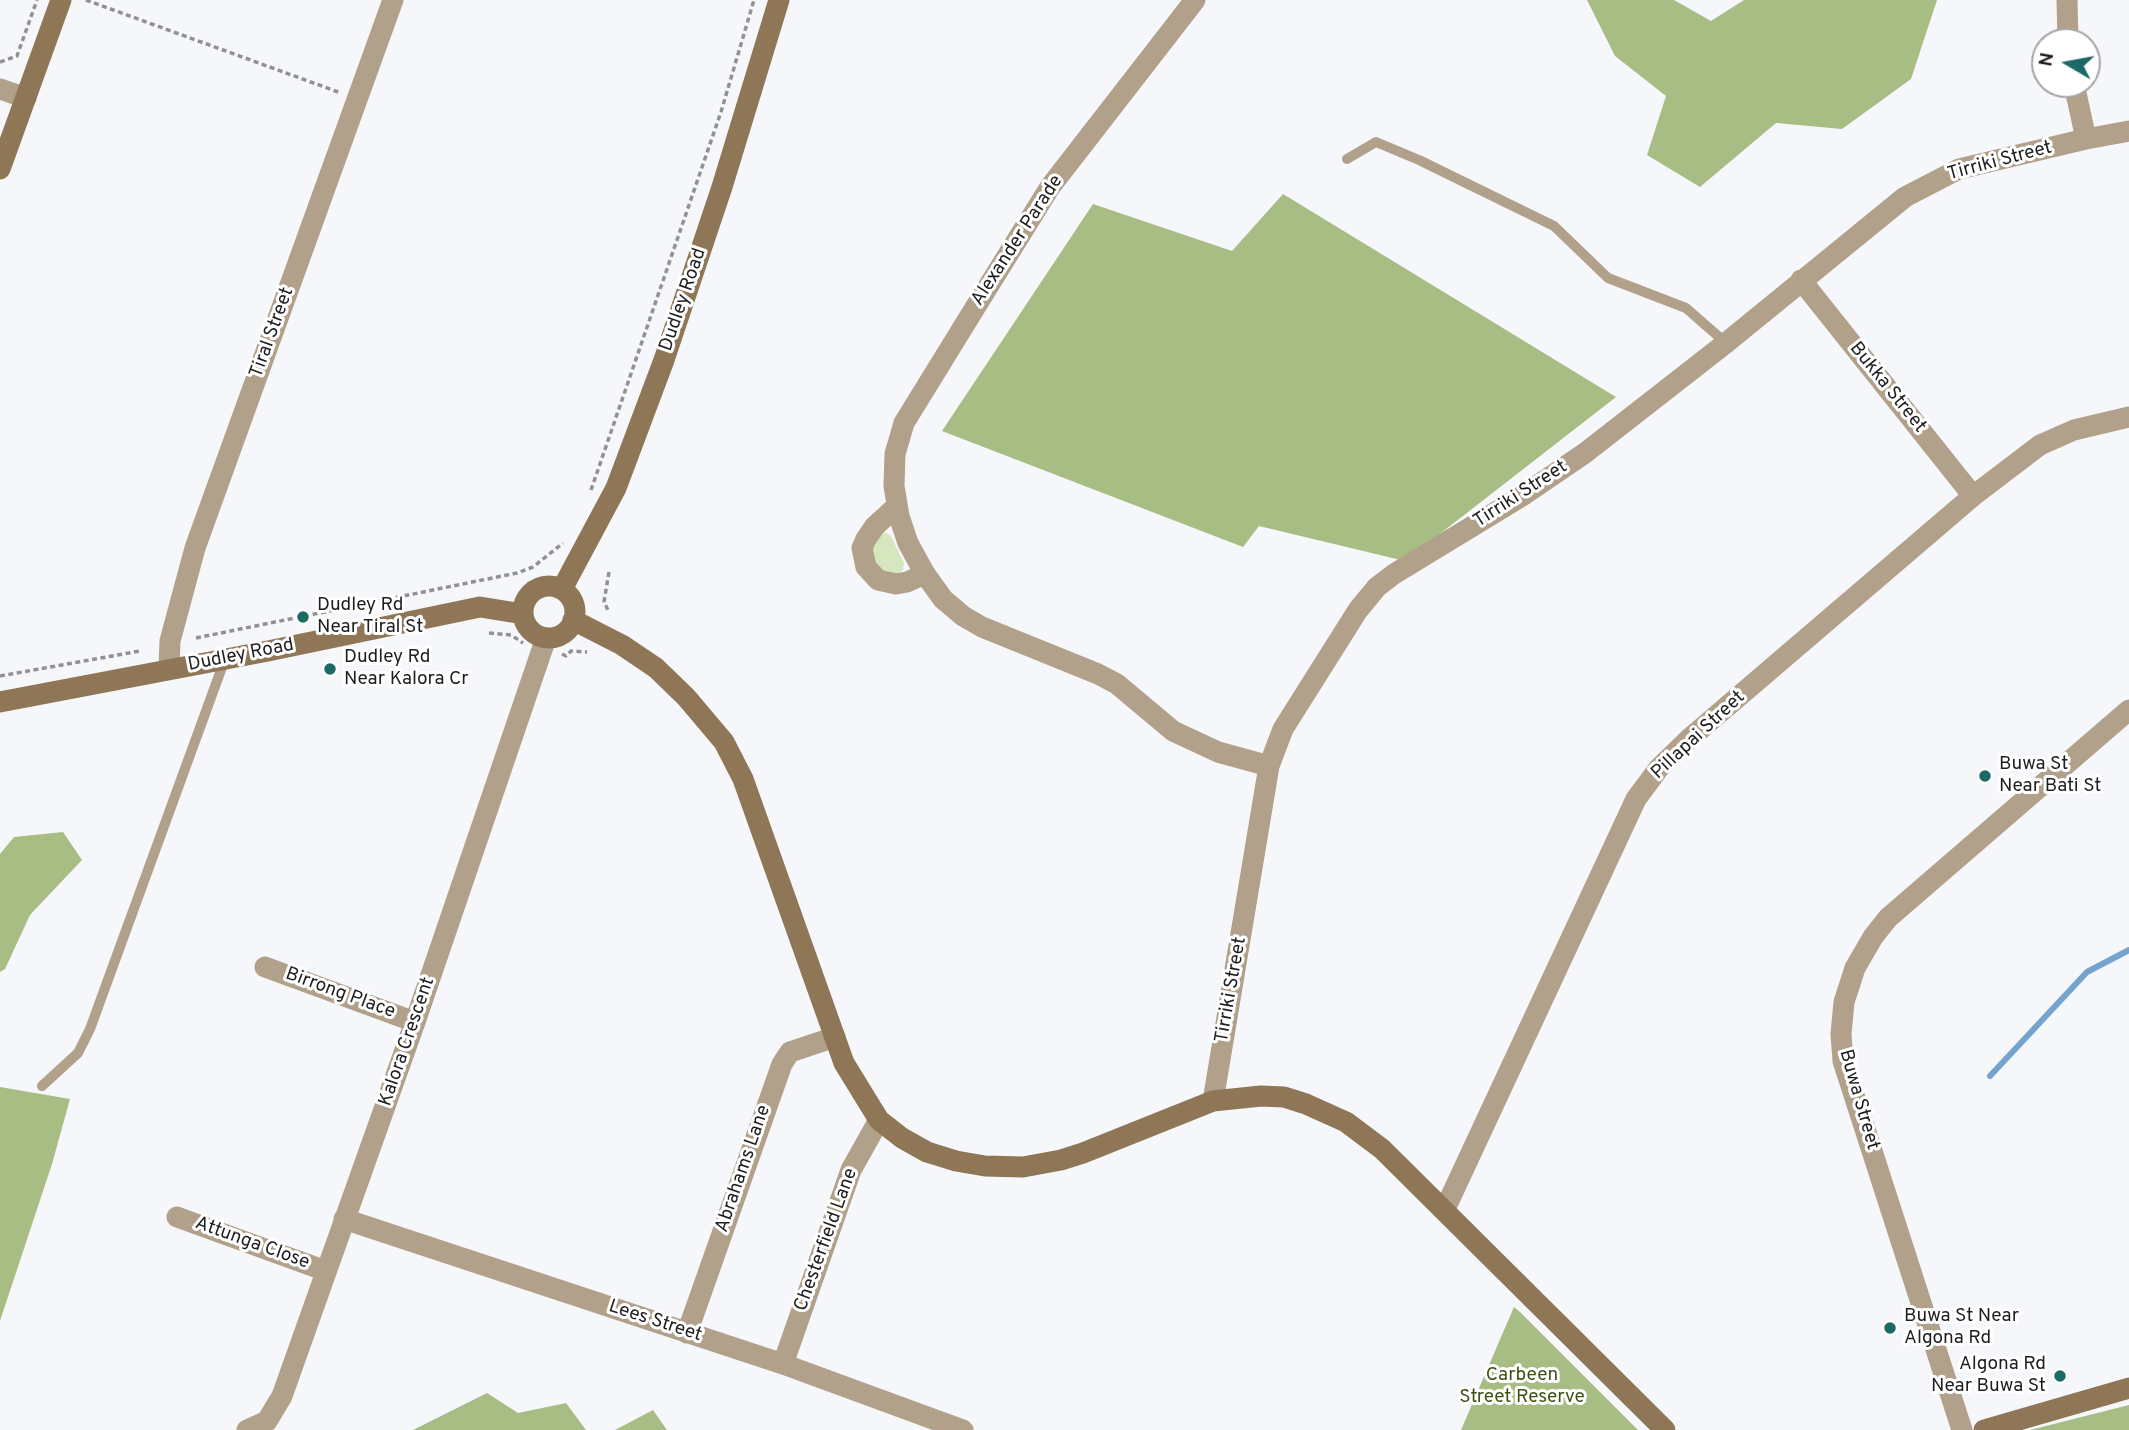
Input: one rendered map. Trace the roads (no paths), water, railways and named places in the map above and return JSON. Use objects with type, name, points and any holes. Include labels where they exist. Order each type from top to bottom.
[{"type":"street","points":[[0,169],[61,0]]},
{"type":"street","name":"Tiral Street","points":[[169,669],[170,641],[195,548],[393,0]]},
{"type":"street","name":"Dudley Road","points":[[562,589],[617,488],[664,360],[722,187],[779,0]]},
{"type":"street","name":"Alexander Parade","points":[[1195,0],[1051,187],[904,423],[895,454],[894,486],[908,542],[925,574],[943,599],[972,621],[1117,684],[1173,731],[1218,752],[1269,766]]},
{"type":"street","points":[[2067,0],[2068,28]]},
{"type":"street","points":[[0,89],[26,98]]},
{"type":"street","points":[[2077,98],[2086,139]]},
{"type":"street","name":"Tirriki Street","points":[[1213,1101],[1269,766],[1283,729],[1358,610],[1377,587],[1585,453],[1726,343],[1905,197],[1959,169],[2129,131]]},
{"type":"street","name":"Bukka Street","points":[[1801,280],[1973,496]]},
{"type":"street","name":"Pillapai Street","points":[[1445,1209],[1636,799],[1659,768],[1689,739],[1973,496],[2040,445],[2074,430],[2129,417]]},
{"type":"street","points":[[897,506],[875,526],[866,539],[862,548],[866,567],[878,580],[896,584],[925,574]]},
{"type":"street","points":[[554,586],[562,589],[572,601],[575,610],[573,620],[562,634],[546,638],[529,629],[523,614],[528,596],[538,588],[554,586]]},
{"type":"street","name":"Dudley Road","points":[[0,702],[480,607],[523,614]]},
{"type":"street","points":[[573,620],[622,645],[656,668],[686,697],[724,741],[744,779],[844,1063],[879,1120],[902,1138],[927,1152],[956,1161],[985,1166],[1023,1167],[1083,1153],[1213,1101],[1261,1096],[1284,1097],[1326,1112],[1364,1134],[1445,1209],[1665,1430]]},
{"type":"street","name":"Kalora Crescent","points":[[247,1430],[267,1421],[282,1396],[415,1022],[546,638]]},
{"type":"street","name":"Buwa Street","points":[[1962,1430],[1843,1061],[1841,1034],[1844,1002],[1855,968],[1888,918],[2129,710]]},
{"type":"street","name":"Birrong Place","points":[[265,967],[415,1022]]},
{"type":"street","name":"Abrahams Lane","points":[[687,1333],[782,1063],[790,1052],[835,1037]]},
{"type":"street","name":"Chesterfield Lane","points":[[783,1364],[851,1170],[879,1120]]},
{"type":"street","name":"Attunga Close","points":[[177,1217],[326,1271]]},
{"type":"street","name":"Lees Street","points":[[344,1219],[783,1364],[963,1430]]},
{"type":"street","points":[[1984,1430],[2129,1388]]},
{"type":"lane","points":[[1347,159],[1376,142],[1419,160],[1553,226],[1608,278],[1686,308],[1726,343]]},
{"type":"lane","points":[[42,1086],[78,1053],[90,1029],[225,659]]},
{"type":"waterway","points":[[1990,1076],[2087,972],[2129,950]]},
{"type":"place","name":"Dudley Rd Near Tiral St","points":[[303,617]]},
{"type":"place","name":"Dudley Rd Near Kalora Cr","points":[[330,669]]},
{"type":"place","name":"Buwa St Near Bati St","points":[[1985,776]]},
{"type":"place","name":"Buwa St Near Algona Rd","points":[[1890,1328]]},
{"type":"place","name":"Algona Rd Near Buwa St","points":[[2060,1376]]},
{"type":"park label","name":"Carbeen Street Reserve","points":[[1522,1387]]}]
